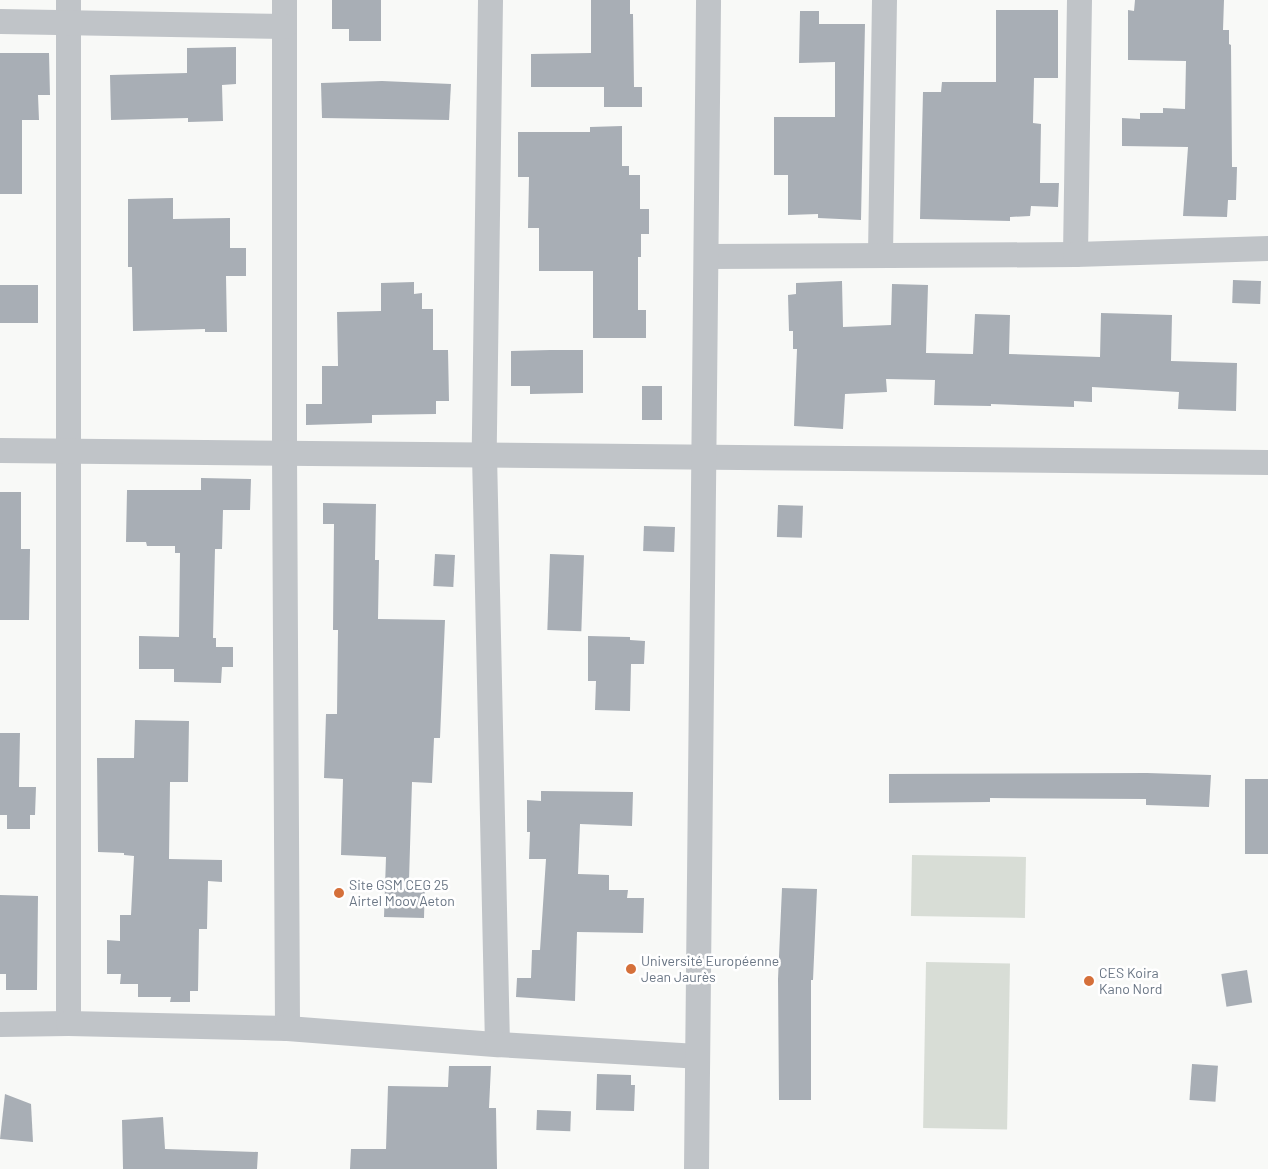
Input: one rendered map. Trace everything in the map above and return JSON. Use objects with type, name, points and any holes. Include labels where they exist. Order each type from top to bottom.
[{"type":"street","points":[[284,0],[287,1028]]},
{"type":"street","points":[[490,0],[484,454],[497,1044]]},
{"type":"street","points":[[696,1169],[708,0]]},
{"type":"street","points":[[880,254],[884,0]]},
{"type":"street","points":[[1075,254],[1079,0]]},
{"type":"street","points":[[0,20],[68,11],[284,26]]},
{"type":"street","points":[[68,11],[68,1023]]},
{"type":"street","points":[[706,256],[1075,254],[1268,248]]},
{"type":"street","points":[[0,450],[1268,462]]},
{"type":"street","points":[[0,1024],[68,1023],[287,1028],[497,1044],[698,1056]]},
{"type":"shaded area","points":[[912,855],[1026,857],[1025,918],[911,916]]},
{"type":"shaded area","points":[[926,962],[1010,963],[1007,1129],[923,1128]]},
{"type":"building","points":[[332,0],[381,0],[381,41],[349,41],[349,29],[332,29]]},
{"type":"building","points":[[591,0],[630,0],[630,14],[633,14],[634,87],[642,87],[642,107],[604,107],[604,87],[531,87],[531,54],[591,53]]},
{"type":"building","points":[[1135,0],[1224,0],[1223,30],[1229,30],[1229,44],[1231,45],[1232,167],[1237,167],[1236,200],[1228,200],[1227,217],[1183,216],[1188,147],[1122,146],[1122,118],[1140,119],[1140,113],[1163,113],[1163,108],[1185,109],[1186,61],[1128,60],[1128,10],[1134,11]]},
{"type":"building","points":[[996,10],[1058,10],[1058,78],[1034,78],[1033,123],[1041,124],[1040,183],[1059,183],[1058,207],[1031,206],[1030,216],[1010,217],[1010,221],[920,219],[923,92],[941,92],[942,82],[996,82]]},
{"type":"building","points":[[800,11],[819,11],[819,24],[865,24],[861,220],[818,218],[818,214],[788,215],[788,175],[774,175],[774,117],[835,117],[835,62],[799,63]]},
{"type":"building","points":[[236,47],[236,84],[222,85],[223,121],[188,122],[188,118],[111,120],[110,75],[187,73],[187,48]]},
{"type":"building","points":[[0,53],[49,53],[50,95],[38,95],[39,120],[22,120],[22,194],[0,194]]},
{"type":"building","points":[[382,81],[451,84],[449,120],[322,118],[321,83]]},
{"type":"building","points":[[622,126],[622,166],[629,166],[629,175],[640,175],[640,209],[649,209],[649,234],[641,234],[641,257],[638,257],[638,310],[646,310],[646,338],[593,338],[593,271],[539,271],[539,228],[528,228],[529,177],[518,177],[518,132],[590,132],[590,127]]},
{"type":"building","points":[[173,198],[173,219],[230,218],[230,248],[246,248],[246,276],[226,276],[227,332],[205,332],[205,329],[133,331],[132,267],[128,267],[128,199]]},
{"type":"building","points":[[1233,280],[1261,281],[1260,304],[1232,303]]},
{"type":"building","points":[[842,281],[843,327],[891,325],[892,284],[928,285],[926,353],[973,354],[975,314],[1010,315],[1009,354],[1100,357],[1101,313],[1172,315],[1171,361],[1237,363],[1236,411],[1178,409],[1179,392],[1092,387],[1092,402],[1074,401],[1074,407],[991,404],[991,406],[934,405],[935,380],[886,379],[887,392],[845,394],[843,429],[794,426],[797,349],[793,349],[793,331],[789,331],[788,295],[796,294],[796,283]]},
{"type":"building","points":[[414,282],[414,294],[422,293],[422,309],[433,309],[433,350],[448,350],[449,401],[436,401],[436,414],[372,415],[372,423],[306,425],[306,404],[322,404],[322,366],[338,366],[337,312],[381,311],[381,283]]},
{"type":"building","points":[[0,285],[38,285],[38,323],[0,323]]},
{"type":"building","points":[[583,350],[583,393],[530,394],[530,386],[511,386],[511,351]]},
{"type":"building","points":[[642,386],[662,386],[662,420],[642,420]]},
{"type":"building","points":[[201,478],[251,479],[250,510],[223,510],[222,549],[215,549],[213,638],[216,638],[216,647],[233,647],[233,667],[222,667],[221,683],[174,682],[174,669],[139,669],[139,636],[179,637],[180,553],[175,553],[175,546],[147,546],[146,542],[126,542],[127,490],[201,490]]},
{"type":"building","points":[[0,492],[21,492],[21,549],[30,549],[29,620],[0,620]]},
{"type":"building","points":[[323,503],[376,504],[375,560],[379,560],[378,619],[445,620],[440,738],[434,738],[432,783],[412,782],[409,880],[425,880],[424,918],[384,917],[386,857],[341,855],[343,779],[324,778],[326,714],[337,714],[338,630],[333,630],[334,524],[323,524]]},
{"type":"building","points":[[778,505],[803,506],[802,538],[777,537]]},
{"type":"building","points":[[644,526],[675,527],[674,552],[643,551]]},
{"type":"building","points":[[435,554],[455,555],[453,587],[433,586]]},
{"type":"building","points":[[550,554],[584,555],[581,631],[547,630]]},
{"type":"building","points":[[588,636],[630,637],[630,640],[645,641],[644,664],[631,664],[630,711],[595,710],[596,681],[588,681]]},
{"type":"building","points":[[135,720],[189,721],[188,782],[170,782],[169,859],[222,860],[222,882],[208,881],[207,929],[199,929],[198,991],[190,991],[190,1002],[170,1002],[171,997],[138,997],[138,984],[120,984],[121,974],[107,974],[107,940],[120,941],[120,915],[131,915],[134,856],[124,855],[124,853],[98,852],[97,758],[134,758]]},
{"type":"building","points":[[0,733],[20,733],[19,787],[36,787],[35,815],[30,815],[30,829],[7,829],[7,815],[0,815]]},
{"type":"building","points":[[1147,773],[1211,775],[1209,807],[1146,805],[1146,799],[990,798],[990,802],[889,803],[889,774]]},
{"type":"building","points":[[1245,779],[1268,779],[1268,854],[1245,854]]},
{"type":"building","points":[[541,791],[633,792],[632,826],[580,824],[578,874],[609,875],[609,890],[628,890],[627,898],[644,898],[643,933],[577,932],[575,1001],[516,997],[517,978],[531,978],[532,950],[540,950],[546,859],[529,859],[530,832],[527,832],[527,800],[541,801]]},
{"type":"building","points":[[782,888],[817,889],[813,980],[811,980],[811,1100],[779,1100],[778,979]]},
{"type":"building","points":[[0,895],[38,896],[37,990],[6,990],[6,974],[0,974]]},
{"type":"building","points":[[1247,970],[1252,1003],[1226,1007],[1221,974]]},
{"type":"building","points":[[1192,1064],[1218,1066],[1215,1102],[1189,1100]]},
{"type":"building","points":[[449,1066],[491,1066],[489,1108],[496,1108],[497,1169],[350,1169],[351,1149],[386,1149],[388,1086],[448,1087]]},
{"type":"building","points":[[597,1074],[631,1075],[631,1085],[635,1085],[634,1111],[596,1110]]},
{"type":"building","points":[[5,1094],[31,1104],[33,1142],[0,1139]]},
{"type":"building","points":[[537,1110],[571,1111],[570,1131],[536,1130]]},
{"type":"building","points":[[163,1117],[165,1149],[258,1152],[257,1169],[123,1169],[122,1120]]},
{"type":"place","name":"Site GSM CEG 25 Airtel Moov Aeton","points":[[339,893]]},
{"type":"place","name":"Université Européenne Jean Jaurès","points":[[631,969]]},
{"type":"place","name":"CES Koira Kano Nord","points":[[1089,981]]}]
